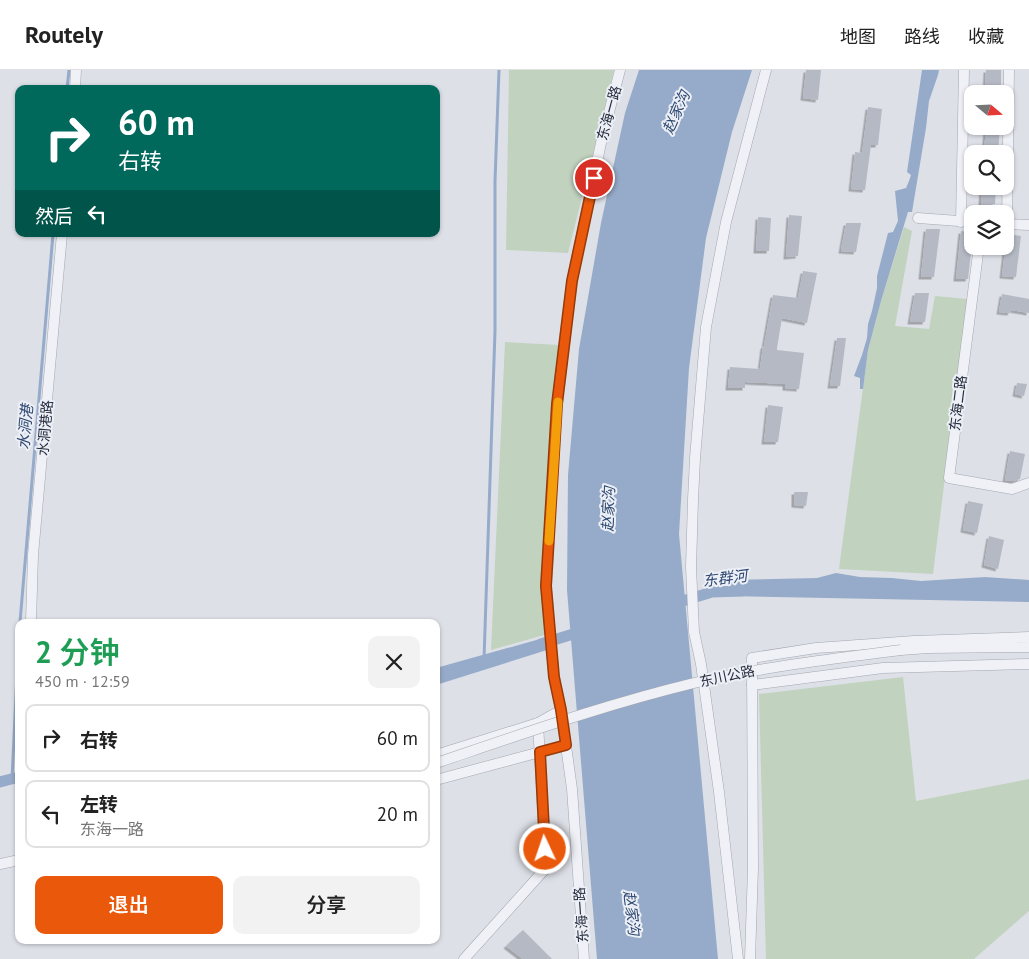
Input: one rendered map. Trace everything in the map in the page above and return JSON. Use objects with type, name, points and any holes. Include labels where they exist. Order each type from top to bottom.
[{"type":"street","points":[[75,85],[76,70]]},
{"type":"street","name":"东海一路","points":[[584,959],[572,789],[561,710],[554,677],[546,586],[557,404],[572,281],[601,143],[620,70]]},
{"type":"street","points":[[738,959],[719,792],[701,664],[694,632],[691,567],[695,458],[706,327],[726,222],[766,70]]},
{"type":"street","points":[[918,218],[961,222],[964,70]]},
{"type":"street","points":[[1006,205],[1009,70]]},
{"type":"street","points":[[1014,224],[1029,225]]},
{"type":"street","name":"水洞港路","points":[[30,619],[33,555],[62,237]]},
{"type":"street","name":"东海二路","points":[[978,255],[948,478],[1012,489],[1029,483]]},
{"type":"street","points":[[750,959],[753,868],[752,658],[816,648],[914,641],[1029,638]]},
{"type":"street","name":"东川公路","points":[[440,762],[601,708],[694,683],[764,668],[901,650],[1029,647]]},
{"type":"street","points":[[752,685],[884,668],[1029,664]]},
{"type":"street","points":[[440,754],[538,722],[561,710]]},
{"type":"street","points":[[464,959],[546,868],[538,722]]},
{"type":"street","points":[[440,779],[566,745]]},
{"type":"street","points":[[0,864],[15,861]]},
{"type":"green space","points":[[509,70],[614,70],[568,253],[506,250]]},
{"type":"green space","points":[[904,227],[912,231],[895,326],[929,329],[935,296],[967,299],[933,574],[839,569],[868,350]]},
{"type":"green space","points":[[505,342],[559,345],[544,635],[491,650]]},
{"type":"green space","points":[[903,677],[916,801],[1029,779],[1029,911],[974,959],[766,959],[759,694]]},
{"type":"water","name":"赵家沟","points":[[639,70],[752,70],[732,132],[706,238],[689,368],[679,534],[718,959],[597,959],[567,590],[568,475],[579,349],[601,223],[625,113]]},
{"type":"water","points":[[922,70],[939,70],[929,101],[912,212],[908,212],[881,301],[868,350],[863,389],[860,389],[860,378],[854,376],[867,338],[868,324],[877,288],[877,276],[888,233],[893,232],[898,221],[895,191],[906,188],[911,175],[907,172]]},
{"type":"water","points":[[836,573],[860,577],[921,581],[985,577],[1029,580],[1029,602],[728,596],[729,580],[817,578]]},
{"type":"water","points":[[547,637],[547,650],[440,684],[440,667]]},
{"type":"building","points":[[806,70],[821,70],[818,100],[803,98]]},
{"type":"building","points":[[986,70],[1001,70],[1001,85],[985,85]]},
{"type":"building","points":[[868,107],[882,109],[878,145],[871,145],[865,190],[851,189],[855,152],[862,153]]},
{"type":"building","points":[[985,135],[999,135],[999,145],[985,145]]},
{"type":"building","points":[[982,195],[996,195],[995,204],[981,205]]},
{"type":"building","points":[[789,215],[802,216],[798,256],[786,257]]},
{"type":"building","points":[[758,217],[771,218],[769,251],[756,251]]},
{"type":"building","points":[[846,223],[861,223],[856,252],[841,251]]},
{"type":"building","points":[[926,229],[940,229],[934,277],[921,277]]},
{"type":"building","points":[[961,231],[964,231],[964,255],[971,255],[968,279],[956,279]]},
{"type":"building","points":[[1014,235],[1021,236],[1016,277],[1002,276],[1004,255],[1014,255]]},
{"type":"building","points":[[803,271],[817,273],[807,323],[782,318],[777,348],[777,350],[804,353],[799,389],[785,388],[785,384],[745,382],[745,388],[728,388],[730,367],[760,369],[773,295],[798,298]]},
{"type":"building","points":[[915,293],[929,293],[925,322],[910,322]]},
{"type":"building","points":[[1002,294],[1029,299],[1029,313],[1011,310],[1010,313],[999,312]]},
{"type":"building","points":[[837,338],[846,338],[840,386],[830,386]]},
{"type":"building","points":[[1017,383],[1027,384],[1024,396],[1015,394]]},
{"type":"building","points":[[768,405],[783,407],[778,442],[764,442]]},
{"type":"building","points":[[1010,451],[1025,454],[1020,479],[1013,481],[1005,480]]},
{"type":"building","points":[[794,492],[808,492],[806,506],[794,505]]},
{"type":"building","points":[[968,501],[983,504],[977,533],[963,530]]},
{"type":"building","points":[[989,536],[1004,540],[998,569],[984,565]]},
{"type":"building","points":[[523,930],[552,959],[523,959],[506,946]]},
{"type":"waterway","name":"水洞港","points":[[67,85],[69,70]]},
{"type":"waterway","points":[[484,659],[495,331],[495,181],[499,70]]},
{"type":"waterway","name":"水洞港","points":[[20,619],[53,237]]},
{"type":"waterway","name":"东群河","points":[[670,605],[712,592],[742,591]]},
{"type":"waterway","name":"东群河","points":[[541,644],[586,630]]},
{"type":"waterway","name":"水洞港","points":[[12,779],[15,716]]},
{"type":"waterway","name":"水洞港","points":[[0,782],[15,778]]},
{"type":"slow traffic","points":[[549,541],[558,402]]},
{"type":"route","points":[[545,849],[540,752],[566,745],[554,677],[546,586],[557,404],[572,281],[594,178]]}]
